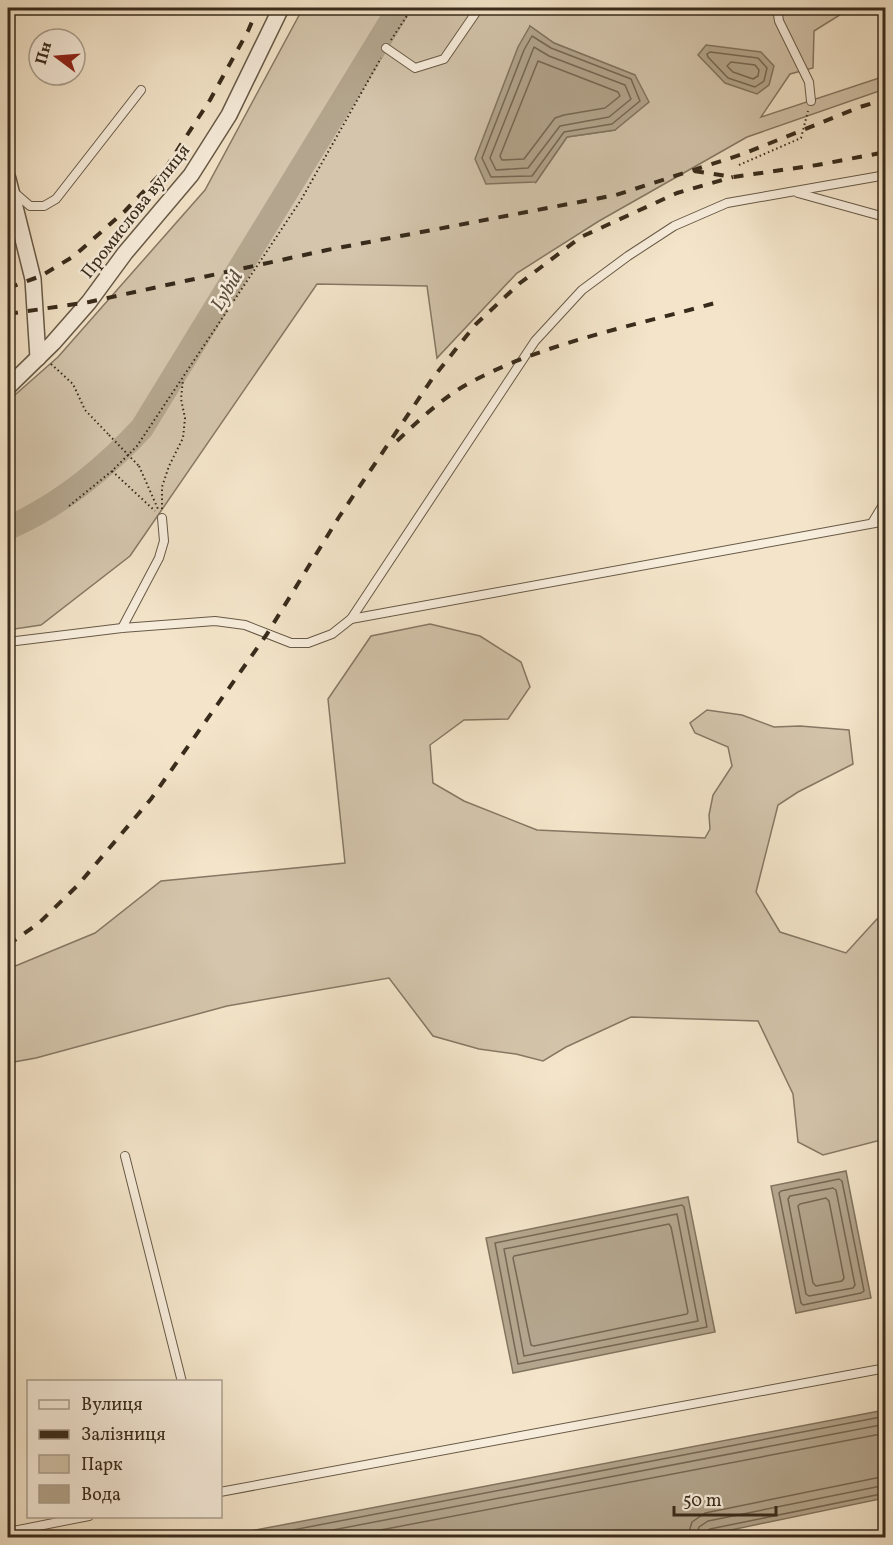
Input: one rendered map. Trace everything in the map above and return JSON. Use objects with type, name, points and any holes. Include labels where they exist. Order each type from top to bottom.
[{"type":"street","name":"Промислова вулиця","points":[[8,387],[40,357],[88,302],[125,253],[191,175],[229,115],[281,8]]},
{"type":"street","points":[[9,183],[33,279],[40,357]]},
{"type":"lane","points":[[386,48],[415,68],[444,59],[479,8]]},
{"type":"lane","points":[[777,8],[778,21],[809,82],[811,101]]},
{"type":"lane","points":[[9,183],[18,197],[30,206],[44,206],[56,199],[141,90]]},
{"type":"lane","points":[[8,642],[122,628],[215,621],[245,625],[291,643],[308,644],[332,634],[351,619],[535,341],[582,290],[674,226],[727,203],[885,175]]},
{"type":"lane","points":[[794,192],[885,219]]},
{"type":"lane","points":[[872,523],[885,500]]},
{"type":"lane","points":[[122,628],[159,558],[164,541],[162,518]]},
{"type":"lane","points":[[351,619],[885,521]]},
{"type":"lane","points":[[125,1156],[181,1380]]},
{"type":"lane","points":[[222,1492],[885,1368]]},
{"type":"lane","points":[[8,1532],[79,1518]]},
{"type":"path","points":[[69,506],[112,471],[137,446],[302,200],[386,48],[412,8]]},
{"type":"path","points":[[739,165],[801,138],[811,101]]},
{"type":"path","points":[[40,357],[73,384],[85,410],[139,466],[162,518]]},
{"type":"path","points":[[162,518],[162,487],[169,466],[183,438],[185,418],[181,399],[183,377]]},
{"type":"path","points":[[112,471],[162,518]]},
{"type":"path","points":[[847,1538],[885,1530]]},
{"type":"green space","points":[[303,8],[851,8],[814,31],[813,68],[790,74],[761,117],[885,76],[885,89],[747,137],[599,221],[517,273],[437,358],[427,286],[317,284],[130,556],[41,625],[8,630],[8,401],[58,357],[205,190]],"holes":[[[530,26],[554,43],[635,75],[615,130],[567,137],[536,182]]]},
{"type":"green space","points":[[430,624],[480,636],[521,662],[530,687],[508,719],[464,720],[430,745],[433,783],[464,801],[537,830],[705,838],[710,829],[709,815],[713,795],[732,766],[728,747],[695,733],[690,723],[707,710],[742,715],[774,727],[800,726],[849,730],[853,764],[798,792],[778,805],[756,892],[780,932],[846,953],[877,919],[885,917],[885,1139],[823,1155],[798,1142],[793,1094],[758,1021],[631,1017],[566,1047],[543,1061],[516,1054],[479,1049],[433,1036],[389,978],[227,1006],[36,1058],[8,1063],[8,969],[95,933],[161,881],[345,863],[328,699],[371,636]]},
{"type":"water","points":[[530,26],[554,43],[635,75],[649,102],[615,130],[567,137],[536,182],[486,184],[475,159],[518,47]]},
{"type":"water","points":[[706,45],[761,52],[774,66],[769,85],[757,94],[725,83],[698,55]]},
{"type":"water","points":[[846,1171],[871,1298],[796,1313],[771,1186]]},
{"type":"water","points":[[688,1197],[715,1332],[513,1373],[486,1238]]},
{"type":"water","points":[[885,1410],[885,1498],[697,1537],[219,1537]]},
{"type":"waterway","name":"Lybid","points":[[8,528],[63,498],[112,458],[142,428],[399,8]]},
{"type":"railway","points":[[8,288],[41,276],[74,256],[125,211],[165,169],[210,100],[258,8]]},
{"type":"railway","points":[[8,314],[89,302],[327,250],[616,195],[743,154],[860,107],[886,99]]},
{"type":"railway","points":[[694,171],[733,177],[886,152]]},
{"type":"railway","points":[[8,945],[39,923],[78,885],[151,799],[267,634],[339,517],[432,379],[476,324],[520,283],[581,237],[677,193],[733,177]]},
{"type":"railway","points":[[397,441],[446,398],[493,371],[586,337],[715,303]]}]
